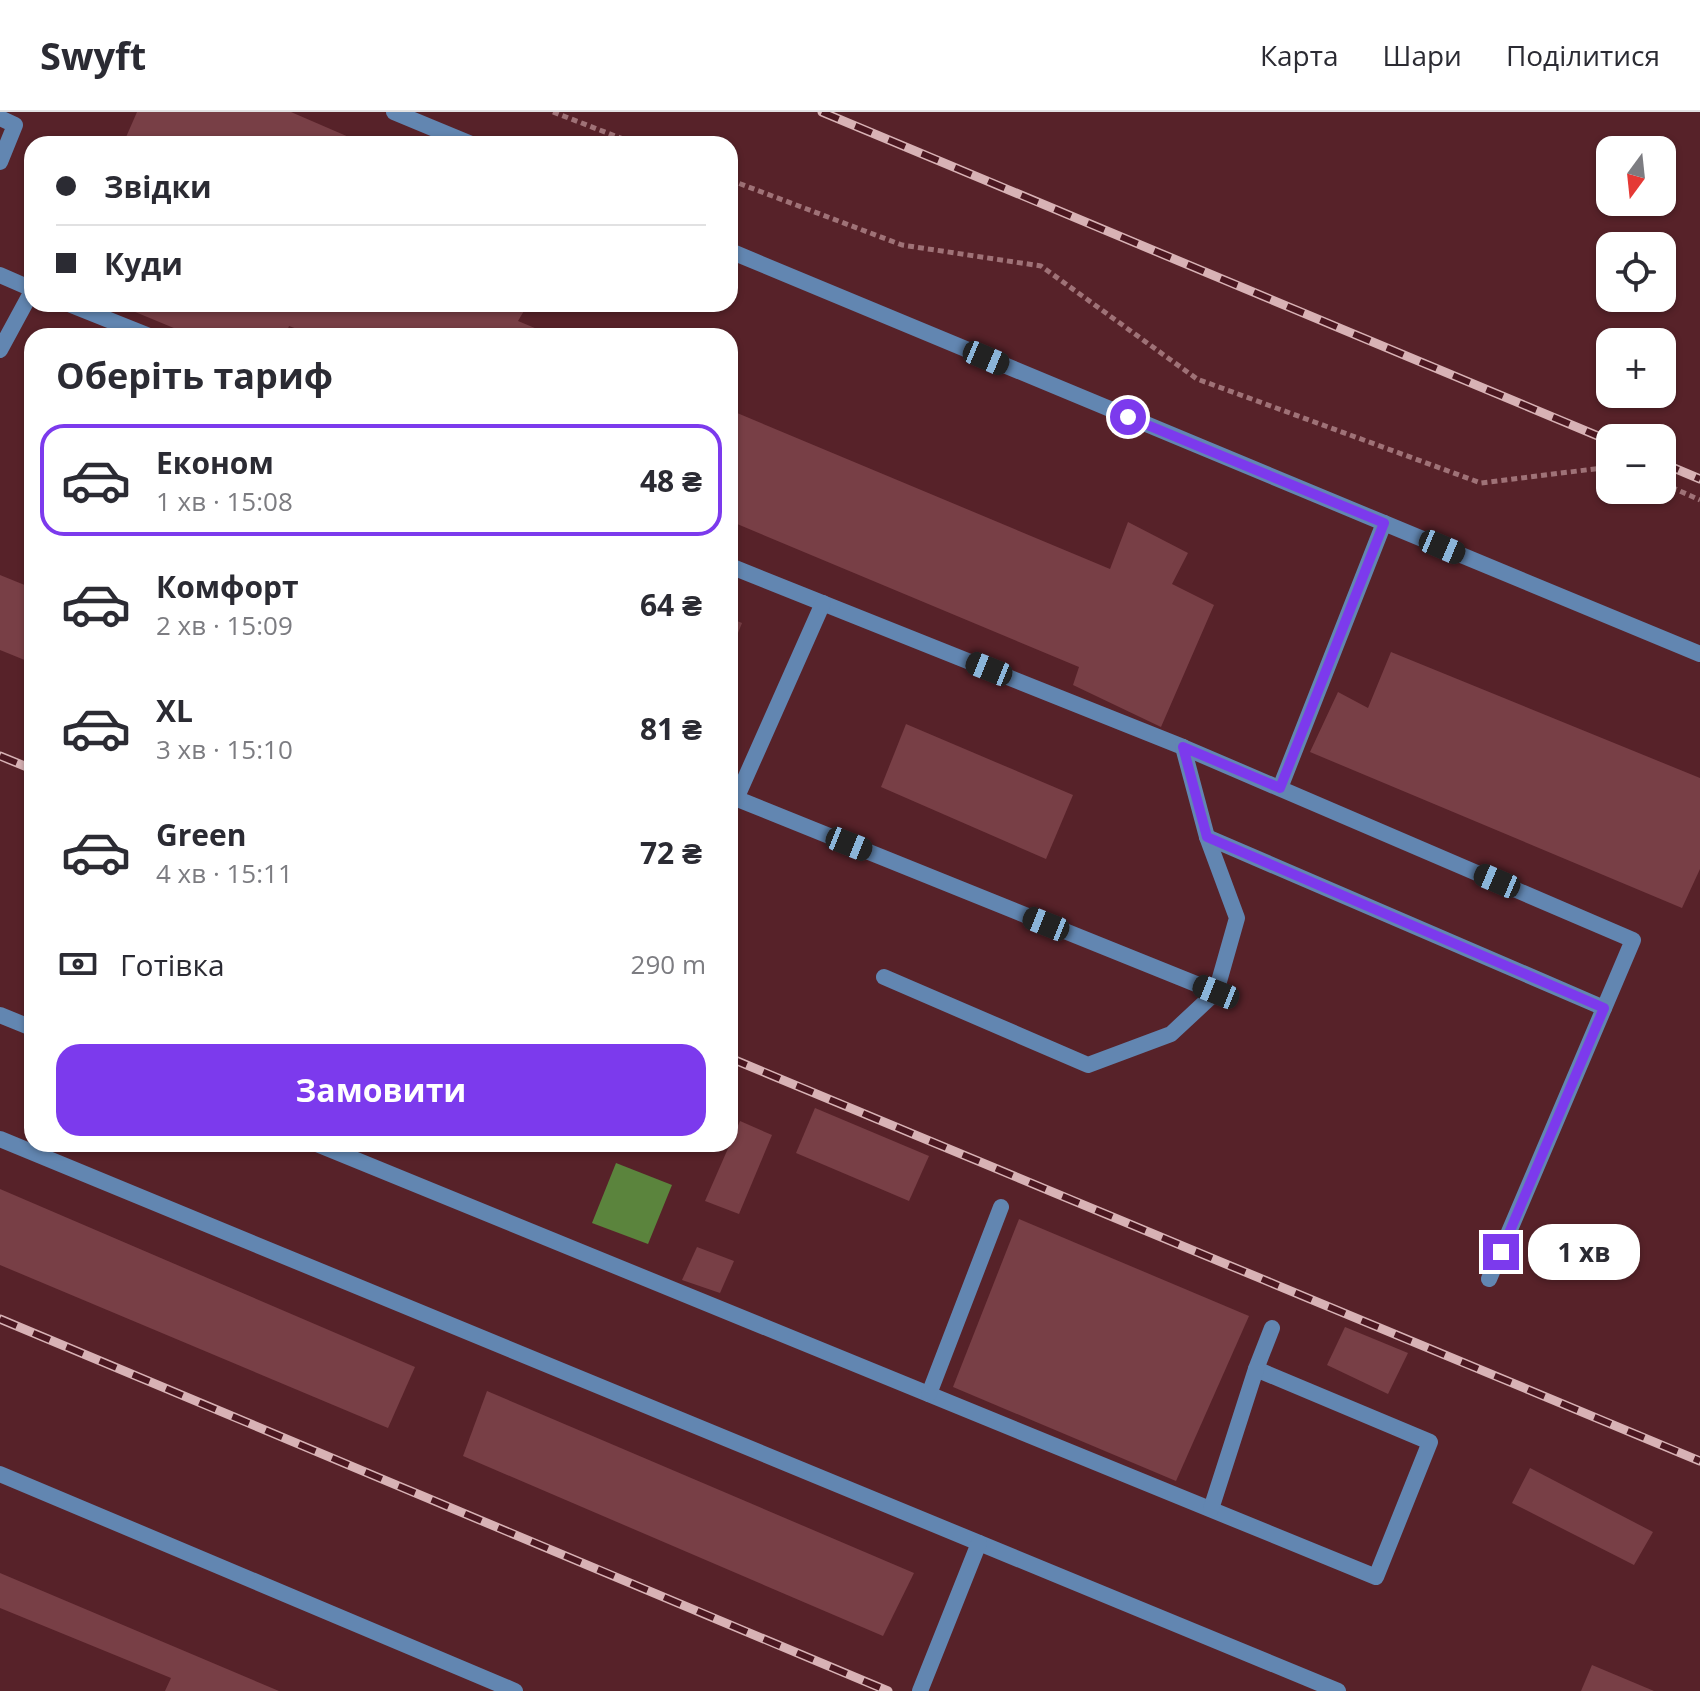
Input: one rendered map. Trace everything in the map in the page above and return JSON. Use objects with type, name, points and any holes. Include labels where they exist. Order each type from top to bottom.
[{"type":"lane","points":[[394,112],[452,136]]},
{"type":"lane","points":[[0,162],[12,118]]},
{"type":"lane","points":[[738,254],[1700,654]]},
{"type":"lane","points":[[0,275],[24,286]]},
{"type":"lane","points":[[0,350],[24,305]]},
{"type":"lane","points":[[89,312],[129,328]]},
{"type":"lane","points":[[1280,788],[1384,523]]},
{"type":"lane","points":[[738,569],[1183,747],[1633,940],[1489,1279]]},
{"type":"lane","points":[[738,786],[823,603]]},
{"type":"lane","points":[[884,977],[1088,1065],[1171,1034],[1216,992],[1237,918],[1207,837],[1183,747]]},
{"type":"lane","points":[[738,799],[1216,992]]},
{"type":"lane","points":[[1207,837],[1604,1008]]},
{"type":"lane","points":[[0,1015],[24,1025]]},
{"type":"lane","points":[[0,1139],[24,1149]]},
{"type":"lane","points":[[32,1152],[1338,1691]]},
{"type":"lane","points":[[337,1152],[1376,1577],[1430,1442],[1256,1369]]},
{"type":"lane","points":[[929,1394],[1001,1207]]},
{"type":"lane","points":[[1211,1509],[1272,1328]]},
{"type":"lane","points":[[0,1474],[515,1691]]},
{"type":"lane","points":[[920,1691],[979,1543]]},
{"type":"path","points":[[553,112],[615,136]]},
{"type":"path","points":[[738,183],[902,245],[1041,266],[1197,379],[1481,483],[1596,469]]},
{"type":"path","points":[[1676,489],[1700,500]]},
{"type":"shaded area","points":[[616,1163],[672,1185],[648,1244],[592,1223]]},
{"type":"building","points":[[137,112],[291,112],[346,136],[126,136]]},
{"type":"building","points":[[135,312],[523,312],[518,321],[535,328],[289,326],[174,328]]},
{"type":"building","points":[[738,413],[1110,569],[1128,522],[1188,553],[1172,584],[1214,605],[1161,727],[1073,685],[1079,667],[738,524]]},
{"type":"building","points":[[0,575],[24,585],[24,660],[0,650]]},
{"type":"building","points":[[1391,652],[1700,778],[1700,869],[1682,908],[1310,752],[1338,692],[1368,708]]},
{"type":"building","points":[[906,724],[1073,795],[1046,859],[881,787]]},
{"type":"building","points":[[815,1108],[929,1156],[909,1201],[796,1153]]},
{"type":"building","points":[[740,1121],[772,1135],[739,1214],[705,1201],[726,1152],[738,1152]]},
{"type":"building","points":[[0,1189],[415,1367],[388,1428],[0,1265]]},
{"type":"building","points":[[1019,1219],[1249,1316],[1176,1481],[953,1387]]},
{"type":"building","points":[[697,1247],[734,1261],[720,1293],[682,1280]]},
{"type":"building","points":[[1345,1327],[1408,1353],[1388,1394],[1327,1365]]},
{"type":"building","points":[[487,1391],[914,1573],[883,1636],[463,1456]]},
{"type":"building","points":[[1530,1468],[1653,1532],[1634,1565],[1512,1503]]},
{"type":"building","points":[[0,1573],[279,1691],[165,1691],[171,1678],[0,1608]]},
{"type":"building","points":[[1592,1665],[1654,1691],[1581,1691]]},
{"type":"railway","points":[[822,112],[1596,435]]},
{"type":"railway","points":[[1676,469],[1700,479]]},
{"type":"railway","points":[[0,756],[24,766]]},
{"type":"railway","points":[[738,1061],[1700,1461]]},
{"type":"railway","points":[[0,1319],[888,1691]]},
{"type":"route","points":[[1128,417],[1384,523],[1280,788],[1183,747],[1207,837],[1604,1008],[1501,1252]]}]
